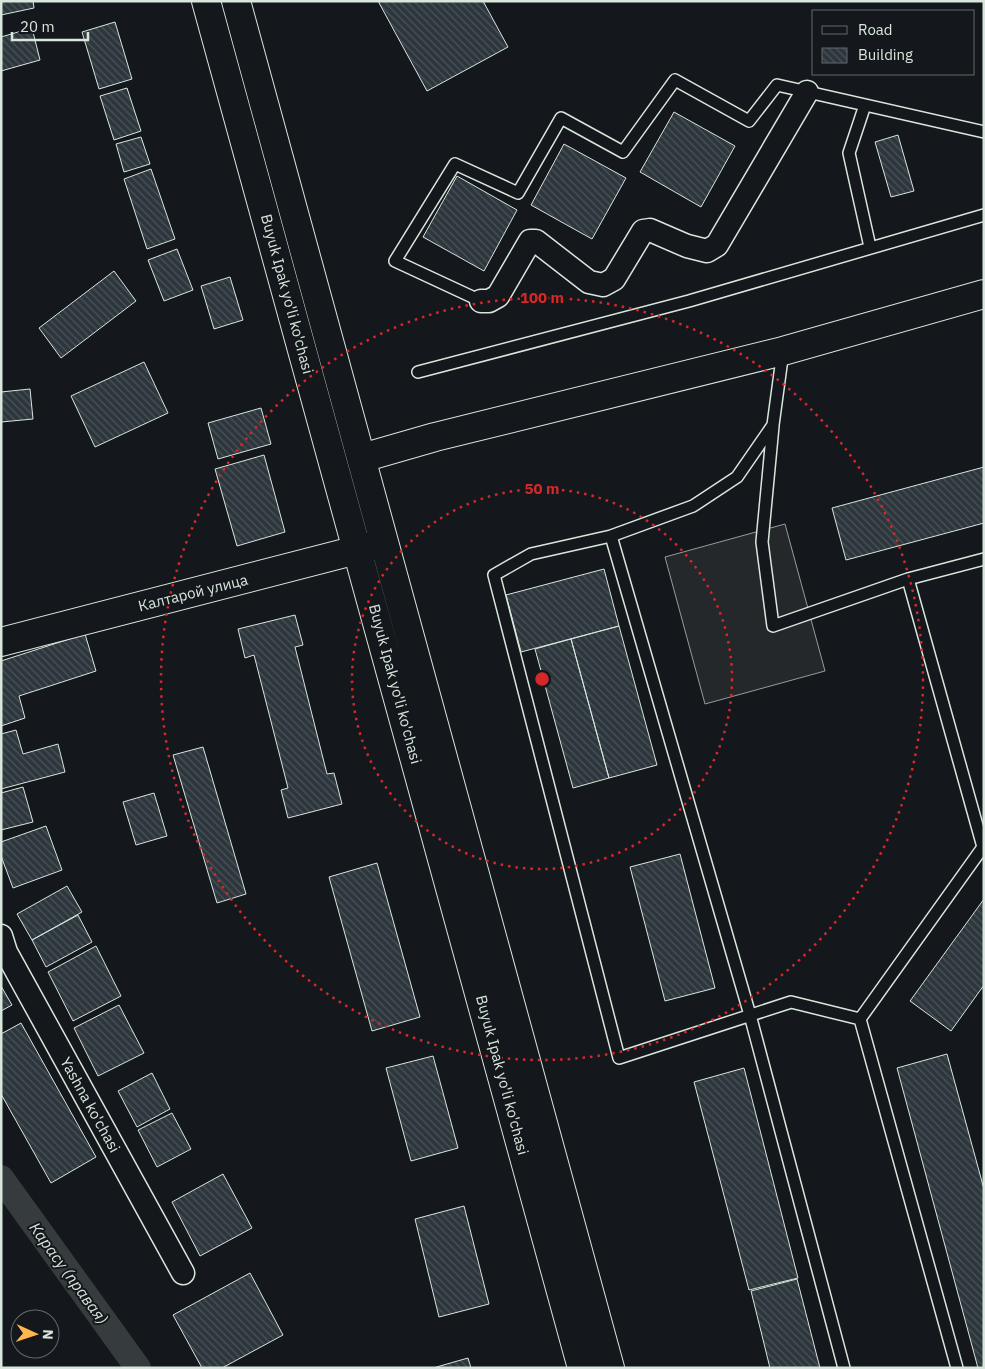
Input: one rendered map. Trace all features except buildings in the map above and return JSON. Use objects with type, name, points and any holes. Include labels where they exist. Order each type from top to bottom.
[{"type":"main road","name":"Buyuk Ipak yo'li ko'chasi","points":[[206,1],[582,1368]]},
{"type":"main road","name":"Buyuk Ipak yo'li ko'chasi","points":[[236,1],[610,1368]]},
{"type":"main road","points":[[335,466],[435,437],[783,351],[984,294]]},
{"type":"main road","name":"Калтарой улица","points":[[1,642],[385,543]]},
{"type":"street","points":[[481,301],[489,301],[498,296],[530,242],[536,241],[589,282],[603,286],[614,279],[643,231],[650,230],[687,246],[707,251],[717,244],[807,92]]},
{"type":"street","name":"Yashna ko'chasi","points":[[1,936],[6,952],[183,1273]]},
{"type":"lane","points":[[481,301],[395,260],[455,164],[518,193],[561,118],[623,152],[675,80],[749,121],[778,85],[984,132]]},
{"type":"lane","points":[[865,105],[849,153],[870,246]]},
{"type":"lane","points":[[418,372],[689,301],[870,246],[984,215]]},
{"type":"lane","points":[[783,351],[773,424],[762,542],[773,626],[908,579],[984,559]]},
{"type":"lane","points":[[773,424],[738,477],[693,506],[611,536],[531,554],[494,575],[619,1058],[791,1002],[860,1019]]},
{"type":"lane","points":[[611,536],[750,1015],[844,1368]]},
{"type":"lane","points":[[860,1019],[983,847],[908,579]]},
{"type":"lane","points":[[860,1019],[957,1368]]},
{"type":"shaded area","points":[[785,524],[825,671],[705,704],[665,557]]},
{"type":"waterway","name":"Карасу (правая)","points":[[1,1178],[138,1368]]}]
